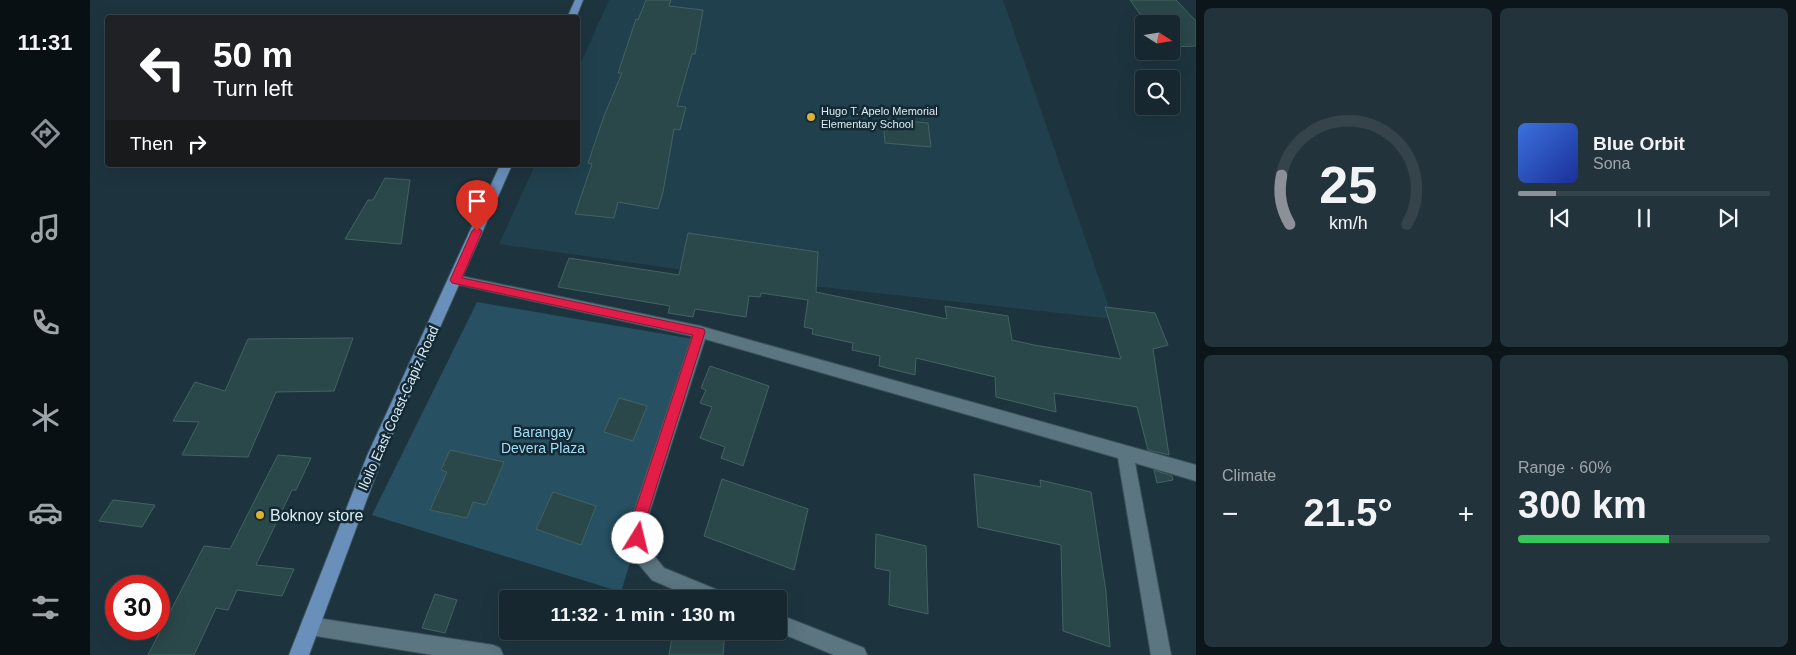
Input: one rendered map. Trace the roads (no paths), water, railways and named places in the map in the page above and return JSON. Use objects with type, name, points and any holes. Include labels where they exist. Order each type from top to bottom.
[{"type":"main road","points":[[572,15],[579,0]]},
{"type":"main road","name":"Iloilo East Coast-Capiz Road","points":[[299,655],[375,456],[456,280],[505,167]]},
{"type":"street","points":[[456,280],[700,332],[1196,473]]},
{"type":"street","points":[[697,590],[658,574],[638,550],[637,526],[700,332]]},
{"type":"street","points":[[1125,454],[1161,655]]},
{"type":"street","points":[[310,626],[493,655]]},
{"type":"street","points":[[787,627],[857,655]]},
{"type":"place","name":"Hugo T. Apelo Memorial Elementary School","points":[[811,117]]},
{"type":"place","name":"Boknoy store","points":[[260,515]]},
{"type":"park label","name":"Barangay Devera Plaza","points":[[543,440]]}]
